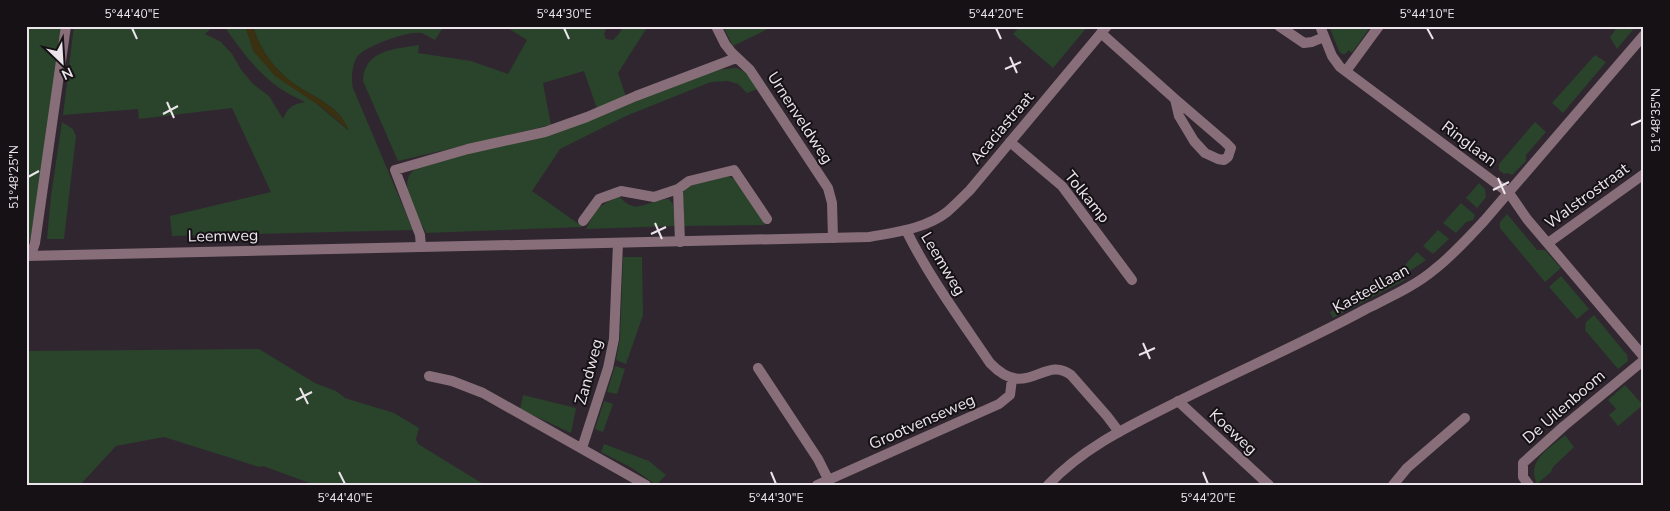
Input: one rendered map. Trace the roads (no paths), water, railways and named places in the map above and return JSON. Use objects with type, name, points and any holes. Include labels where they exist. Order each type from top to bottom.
[{"type":"street","points":[[29,256],[35,243],[66,26]]},
{"type":"street","name":"Urnenveldweg","points":[[716,26],[725,44],[736,58],[750,70],[828,188],[832,203],[834,238]]},
{"type":"street","points":[[1280,26],[1304,43],[1324,37]]},
{"type":"street","name":"Ringlaan","points":[[1320,26],[1336,62],[1346,71],[1509,193],[1527,219],[1644,358]]},
{"type":"street","points":[[1346,71],[1379,26]]},
{"type":"street","points":[[1104,30],[1175,99],[1231,148],[1228,158],[1224,160],[1218,159],[1205,153],[1194,141],[1179,116],[1175,99]]},
{"type":"street","name":"Acaciastraat","points":[[906,230],[921,226],[946,212],[970,190],[1104,30]]},
{"type":"street","name":"Kasteellaan","points":[[1048,485],[1082,454],[1119,432],[1178,401],[1339,324],[1408,287],[1435,270],[1458,249],[1509,193],[1644,35]]},
{"type":"street","points":[[421,247],[420,235],[395,170],[468,149],[546,132],[736,58]]},
{"type":"street","name":"Tolkamp","points":[[1010,142],[1062,186],[1132,280]]},
{"type":"street","points":[[583,221],[599,199],[621,191],[654,196],[678,189],[689,181],[734,170],[766,219]]},
{"type":"street","name":"Walstrostraat","points":[[1548,243],[1644,174]]},
{"type":"street","points":[[678,189],[680,242]]},
{"type":"street","name":"Leemweg","points":[[29,256],[869,237],[906,230],[918,254],[990,363],[998,372],[1012,379]]},
{"type":"street","name":"Zandweg","points":[[582,448],[608,368],[614,339],[618,243]]},
{"type":"street","name":"De Uilenboom","points":[[1530,485],[1523,477],[1523,463],[1644,358]]},
{"type":"street","points":[[758,368],[818,459],[828,479]]},
{"type":"street","points":[[1012,379],[1025,379],[1058,368],[1064,370],[1070,374],[1119,432]]},
{"type":"street","points":[[429,376],[452,381],[483,393],[646,485]]},
{"type":"street","name":"Grootvenseweg","points":[[818,485],[1000,404],[1010,395],[1012,379]]},
{"type":"street","name":"Koeweg","points":[[1178,401],[1269,485]]},
{"type":"street","points":[[1392,485],[1407,468],[1465,418]]}]
